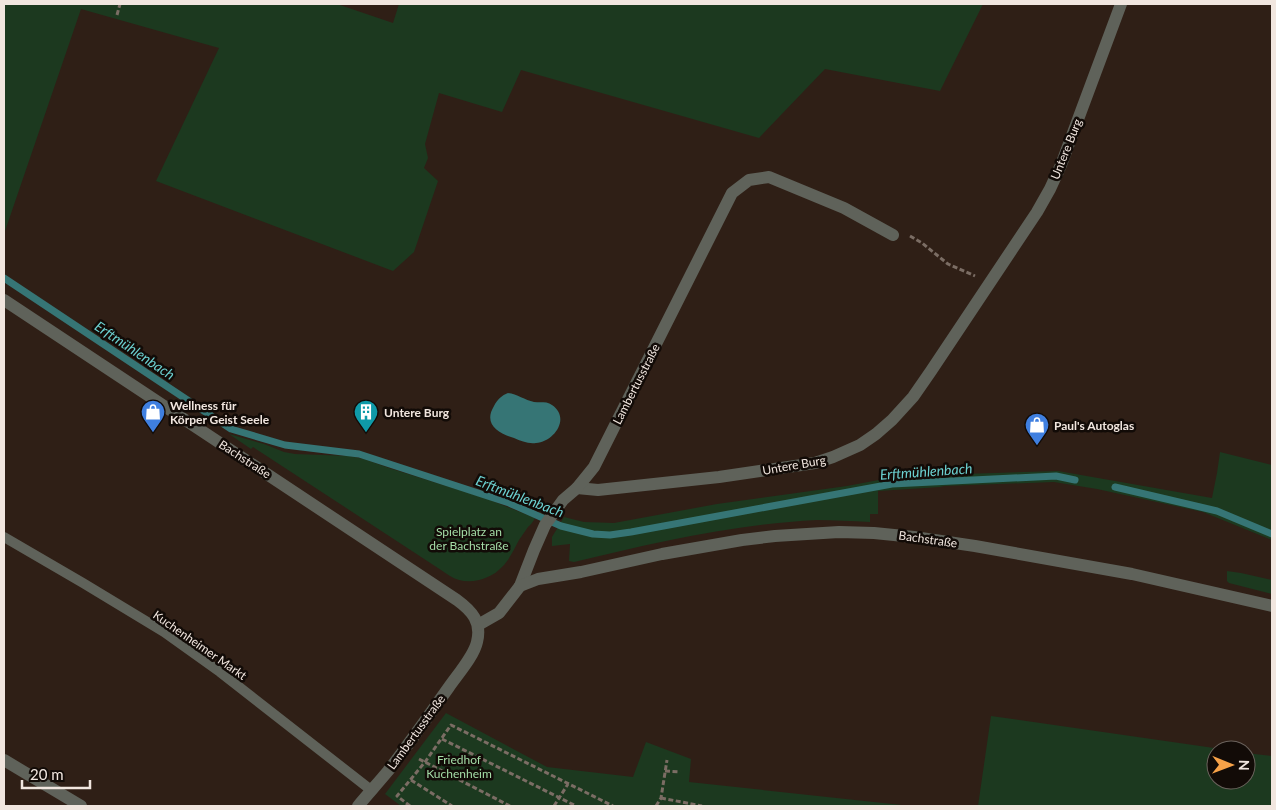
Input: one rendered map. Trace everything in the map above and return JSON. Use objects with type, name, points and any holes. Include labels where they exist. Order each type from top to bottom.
[{"type":"street","name":"Untere Burg","points":[[578,488],[598,490],[719,477],[815,463],[847,452],[860,445],[892,420],[932,371],[1037,212],[1050,189],[1061,165],[1121,4]]},
{"type":"street","name":"Lambertusstraße","points":[[358,806],[387,772],[468,660],[477,642],[478,625],[499,613],[520,586],[534,550],[553,513],[563,500],[578,488],[594,468],[732,193],[749,180],[770,177],[844,208],[894,235]]},
{"type":"street","name":"Bachstraße","points":[[4,300],[457,600],[471,612],[478,625]]},
{"type":"street","name":"Bachstraße","points":[[520,586],[538,579],[742,540],[839,532],[914,537],[1089,566],[1272,606]]},
{"type":"street","points":[[4,760],[81,806]]},
{"type":"lane","name":"Kuchenheimer Markt","points":[[4,537],[164,632],[220,672],[371,790]]},
{"type":"path","points":[[117,16],[120,4]]},
{"type":"path","points":[[894,235],[902,231],[922,243],[948,264],[971,273],[989,283]]},
{"type":"path","points":[[410,806],[397,796],[425,762],[451,725],[613,806]]},
{"type":"path","points":[[442,738],[576,806]]},
{"type":"path","points":[[419,758],[510,806]]},
{"type":"path","points":[[656,806],[661,798],[667,760]]},
{"type":"path","points":[[665,770],[680,772]]},
{"type":"path","points":[[411,780],[452,806]]},
{"type":"path","points":[[554,806],[568,784]]},
{"type":"path","points":[[661,798],[702,806]]},
{"type":"green space","points":[[4,4],[337,4],[393,23],[399,4],[983,4],[940,91],[825,69],[759,138],[521,70],[502,112],[439,93],[425,144],[428,158],[424,168],[438,181],[414,252],[393,271],[156,181],[219,48],[81,9],[4,234]]},
{"type":"green space","name":"Spielplatz an der Bachstraße","points":[[229,434],[284,452],[350,456],[364,459],[485,498],[535,518],[519,540],[512,554],[498,571],[477,581],[459,580],[253,447],[251,449]]},
{"type":"green space","points":[[1220,452],[1272,465],[1272,540],[1203,512],[1097,489],[1054,482],[944,486],[878,491],[878,514],[870,514],[870,522],[817,520],[725,530],[664,541],[574,562],[569,561],[570,544],[552,546],[552,537],[564,517],[584,522],[614,523],[717,504],[847,486],[900,476],[1058,471],[1212,498]]},
{"type":"green space","points":[[1227,571],[1272,580],[1272,594],[1229,583],[1227,581]]},
{"type":"green space","name":"Friedhof Kuchenheim","points":[[446,713],[547,767],[633,777],[646,742],[691,759],[689,782],[911,806],[401,806],[385,794]]},
{"type":"green space","points":[[991,716],[1206,747],[1206,790],[1256,790],[1256,754],[1272,756],[1272,806],[978,806]]},
{"type":"water","points":[[508,393],[534,402],[550,404],[558,410],[560,422],[554,434],[543,442],[530,443],[508,436],[494,427],[490,418],[491,412],[498,400]]},
{"type":"waterway","name":"Erftmühlenbach","points":[[4,278],[231,429],[285,445],[359,454],[509,503],[561,526],[593,534],[610,535],[631,532],[892,484],[1056,476],[1075,480]]},
{"type":"waterway","name":"Erftmühlenbach","points":[[1115,487],[1217,511],[1272,534]]},
{"type":"place","name":"Wellness für Körper Geist Seele","points":[[153,433]]},
{"type":"place","name":"Untere Burg","points":[[366,433]]},
{"type":"place","name":"Paul's Autoglas","points":[[1037,446]]}]
